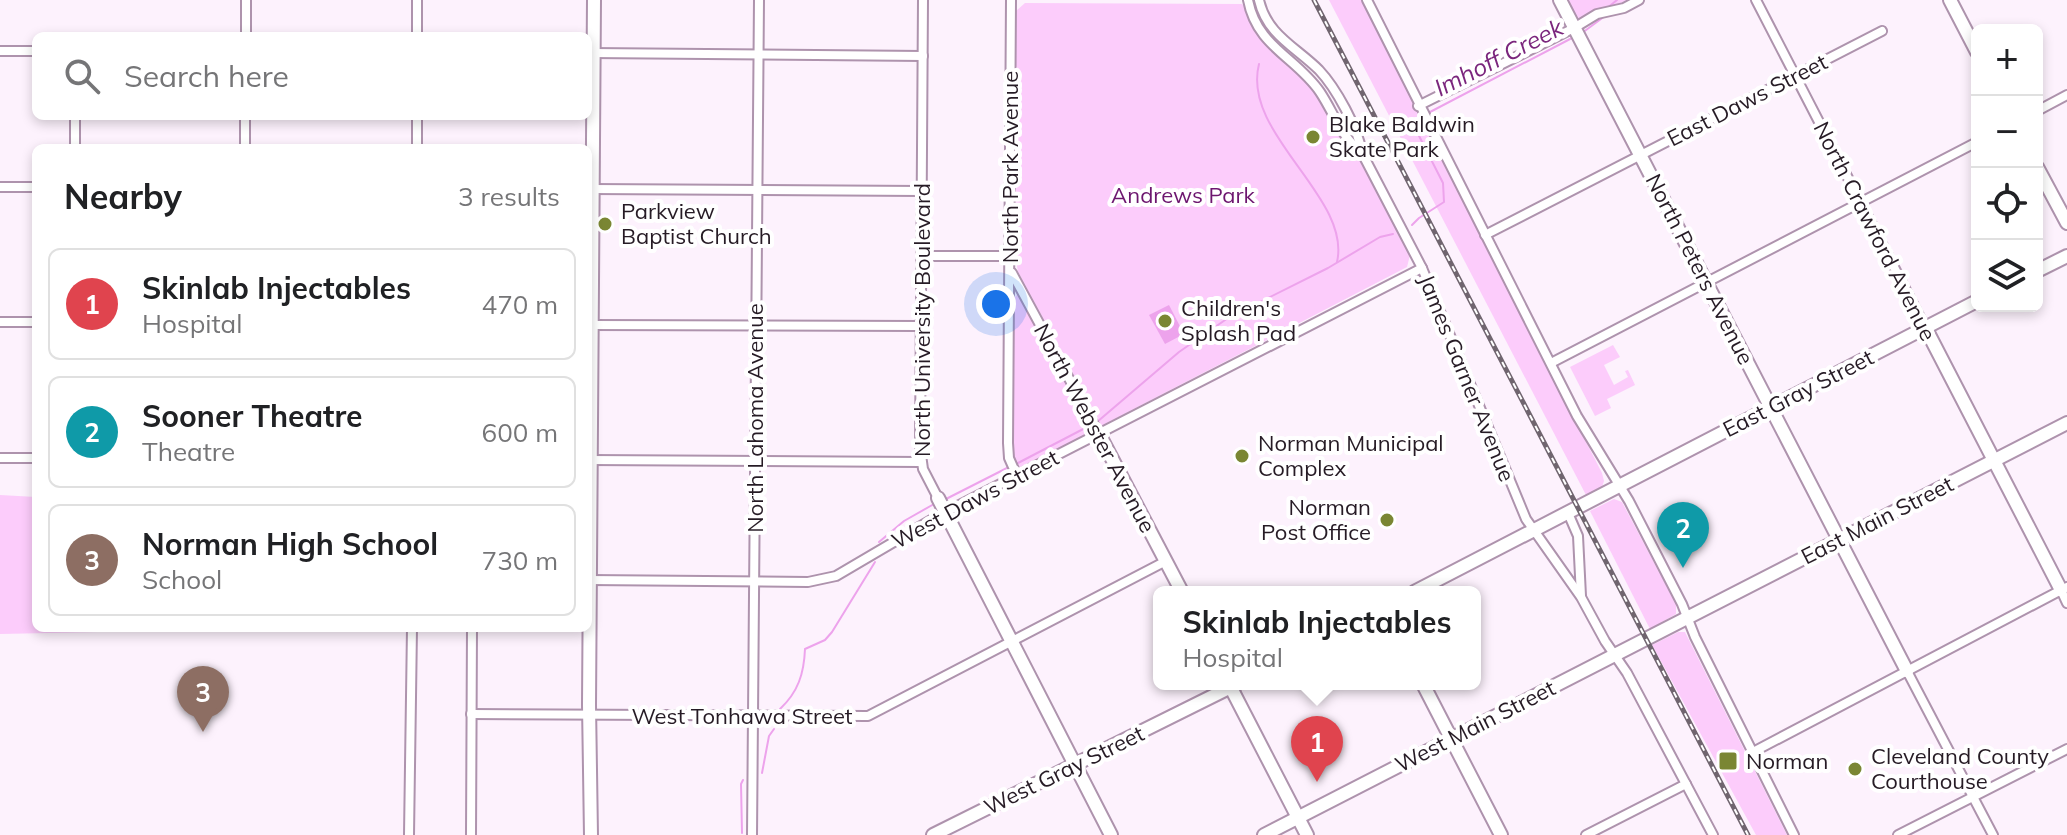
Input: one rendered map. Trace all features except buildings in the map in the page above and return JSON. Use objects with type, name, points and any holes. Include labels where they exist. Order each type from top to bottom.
[{"type":"street","points":[[246,0],[246,32]]},
{"type":"street","points":[[417,0],[417,32]]},
{"type":"street","points":[[592,32],[594,0]]},
{"type":"street","name":"North Lahoma Avenue","points":[[752,835],[759,0]]},
{"type":"street","name":"North University Boulevard","points":[[923,0],[921,462],[1111,835]]},
{"type":"street","name":"North Park Avenue","points":[[1011,0],[1008,443],[1009,458],[1017,476]]},
{"type":"street","name":"James Garner Avenue","points":[[1248,0],[1261,32],[1281,55],[1311,80],[1348,140],[1362,153]]},
{"type":"street","name":"James Garner Avenue","points":[[1259,0],[1265,18],[1274,31],[1329,82],[1422,268],[1468,374],[1506,475],[1533,530],[1581,597],[1713,835]]},
{"type":"street","points":[[1367,0],[1577,416],[1620,487],[1687,618],[1794,835]]},
{"type":"street","name":"North Peters Avenue","points":[[1560,0],[1907,671]]},
{"type":"street","points":[[1418,106],[1577,33],[1597,14],[1639,0]]},
{"type":"street","name":"North Crawford Avenue","points":[[1756,0],[2064,589]]},
{"type":"street","points":[[1950,0],[1971,40]]},
{"type":"street","name":"East Daws Street","points":[[1485,235],[1882,31]]},
{"type":"street","points":[[0,51],[32,51]]},
{"type":"street","points":[[592,53],[923,56]]},
{"type":"street","points":[[2043,108],[2067,95]]},
{"type":"street","points":[[75,120],[75,144]]},
{"type":"street","points":[[245,120],[245,144]]},
{"type":"street","points":[[417,120],[417,144]]},
{"type":"street","points":[[590,120],[590,144]]},
{"type":"street","points":[[1551,363],[1971,145]]},
{"type":"street","points":[[2038,168],[2067,223]]},
{"type":"street","points":[[0,187],[32,187]]},
{"type":"street","points":[[592,189],[921,191]]},
{"type":"street","points":[[922,256],[1010,260]]},
{"type":"street","points":[[2043,268],[2067,256]]},
{"type":"street","name":"North Webster Avenue","points":[[1010,260],[1022,294],[1179,586]]},
{"type":"street","name":"West Daws Street","points":[[592,580],[808,582],[830,579],[942,505],[1017,476],[1422,268]]},
{"type":"street","name":"East Gray Street","points":[[1620,487],[1971,304]]},
{"type":"street","points":[[0,322],[32,322]]},
{"type":"street","points":[[592,325],[921,326]]},
{"type":"street","name":"East Main Street","points":[[1687,618],[2067,423]]},
{"type":"street","points":[[0,458],[32,458]]},
{"type":"street","points":[[592,460],[921,462]]},
{"type":"street","points":[[1426,586],[1620,487]]},
{"type":"street","name":"James Garner Avenue","points":[[1568,513],[1578,536],[1581,597]]},
{"type":"street","name":"West Tonhawa Street","points":[[471,714],[868,716],[1166,561]]},
{"type":"street","points":[[1753,752],[2064,589],[2067,603]]},
{"type":"street","name":"West Main Street","points":[[1264,835],[1687,618]]},
{"type":"street","points":[[409,835],[412,632]]},
{"type":"street","points":[[471,835],[472,632]]},
{"type":"street","points":[[589,632],[591,835]]},
{"type":"street","points":[[1907,671],[1993,835]]},
{"type":"street","name":"West Gray Street","points":[[933,835],[1222,690]]},
{"type":"street","points":[[1234,690],[1307,835]]},
{"type":"street","points":[[1426,690],[1501,835]]},
{"type":"street","points":[[1898,835],[2067,749]]},
{"type":"street","points":[[1586,835],[1686,784]]},
{"type":"green space","points":[[1329,0],[1361,0],[1602,473],[1602,487],[1586,495]]},
{"type":"green space","points":[[1567,0],[1627,0],[1611,8],[1599,8],[1579,19]]},
{"type":"green space","name":"Andrews Park","points":[[1025,3],[1242,4],[1271,49],[1311,84],[1358,155],[1410,255],[1407,267],[1100,425],[1018,272],[1015,254],[1016,11]]},
{"type":"green space","points":[[1018,294],[1093,431],[1020,468],[1012,454],[1013,299]]},
{"type":"green space","points":[[1613,345],[1620,357],[1604,365],[1614,385],[1628,377],[1625,371],[1628,370],[1635,385],[1607,399],[1611,408],[1595,416],[1570,367]]},
{"type":"green space","points":[[0,495],[32,497],[32,632],[98,632],[0,634]]},
{"type":"green space","points":[[1614,499],[1622,502],[1676,604],[1676,614],[1650,629],[1590,511]]},
{"type":"green space","points":[[1678,632],[1685,632],[1787,835],[1756,835],[1652,645]]},
{"type":"shaded area","name":"Children's Splash Pad","points":[[1169,305],[1184,334],[1165,344],[1149,315]]},
{"type":"waterway","name":"Imhoff Creek","points":[[1606,9],[1617,0]]},
{"type":"waterway","name":"Imhoff Creek","points":[[1582,33],[1605,16]]},
{"type":"waterway","name":"Imhoff Creek","points":[[1430,112],[1572,38]]},
{"type":"waterway","points":[[1259,64],[1258,90],[1266,115],[1329,213],[1337,238],[1337,262]]},
{"type":"waterway","name":"Imhoff Creek","points":[[1412,225],[1444,202],[1443,183],[1414,126],[1415,119]]},
{"type":"waterway","name":"Imhoff Creek","points":[[1236,314],[1328,268],[1380,237],[1393,234]]},
{"type":"waterway","name":"Imhoff Creek","points":[[1097,422],[1179,352],[1228,318]]},
{"type":"waterway","name":"Imhoff Creek","points":[[1018,463],[1089,426]]},
{"type":"waterway","name":"Imhoff Creek","points":[[944,500],[1007,468]]},
{"type":"waterway","name":"Imhoff Creek","points":[[879,542],[904,521],[934,504]]},
{"type":"waterway","name":"Imhoff Creek","points":[[780,709],[799,682],[805,649],[825,640],[832,632],[875,562]]},
{"type":"waterway","name":"Imhoff Creek","points":[[762,773],[769,736],[774,729]]},
{"type":"waterway","name":"Imhoff Creek","points":[[742,833],[743,780]]},
{"type":"railway","points":[[1314,0],[1748,835]]},
{"type":"place","name":"Blake Baldwin Skate Park","points":[[1313,137]]},
{"type":"place","name":"Parkview Baptist Church","points":[[605,224]]},
{"type":"place","name":"Children's Splash Pad","points":[[1165,321]]},
{"type":"place","name":"Norman Municipal Complex","points":[[1242,456]]},
{"type":"place","name":"Norman Post Office","points":[[1387,520]]},
{"type":"place","name":"Sooner Theatre","points":[[1683,568]]},
{"type":"place","name":"Norman High School","points":[[203,732]]},
{"type":"place","name":"Norman","points":[[1728,761]]},
{"type":"place","name":"Cleveland County Courthouse","points":[[1855,769]]},
{"type":"place","name":"Skinlab Injectables","points":[[1317,782]]}]
